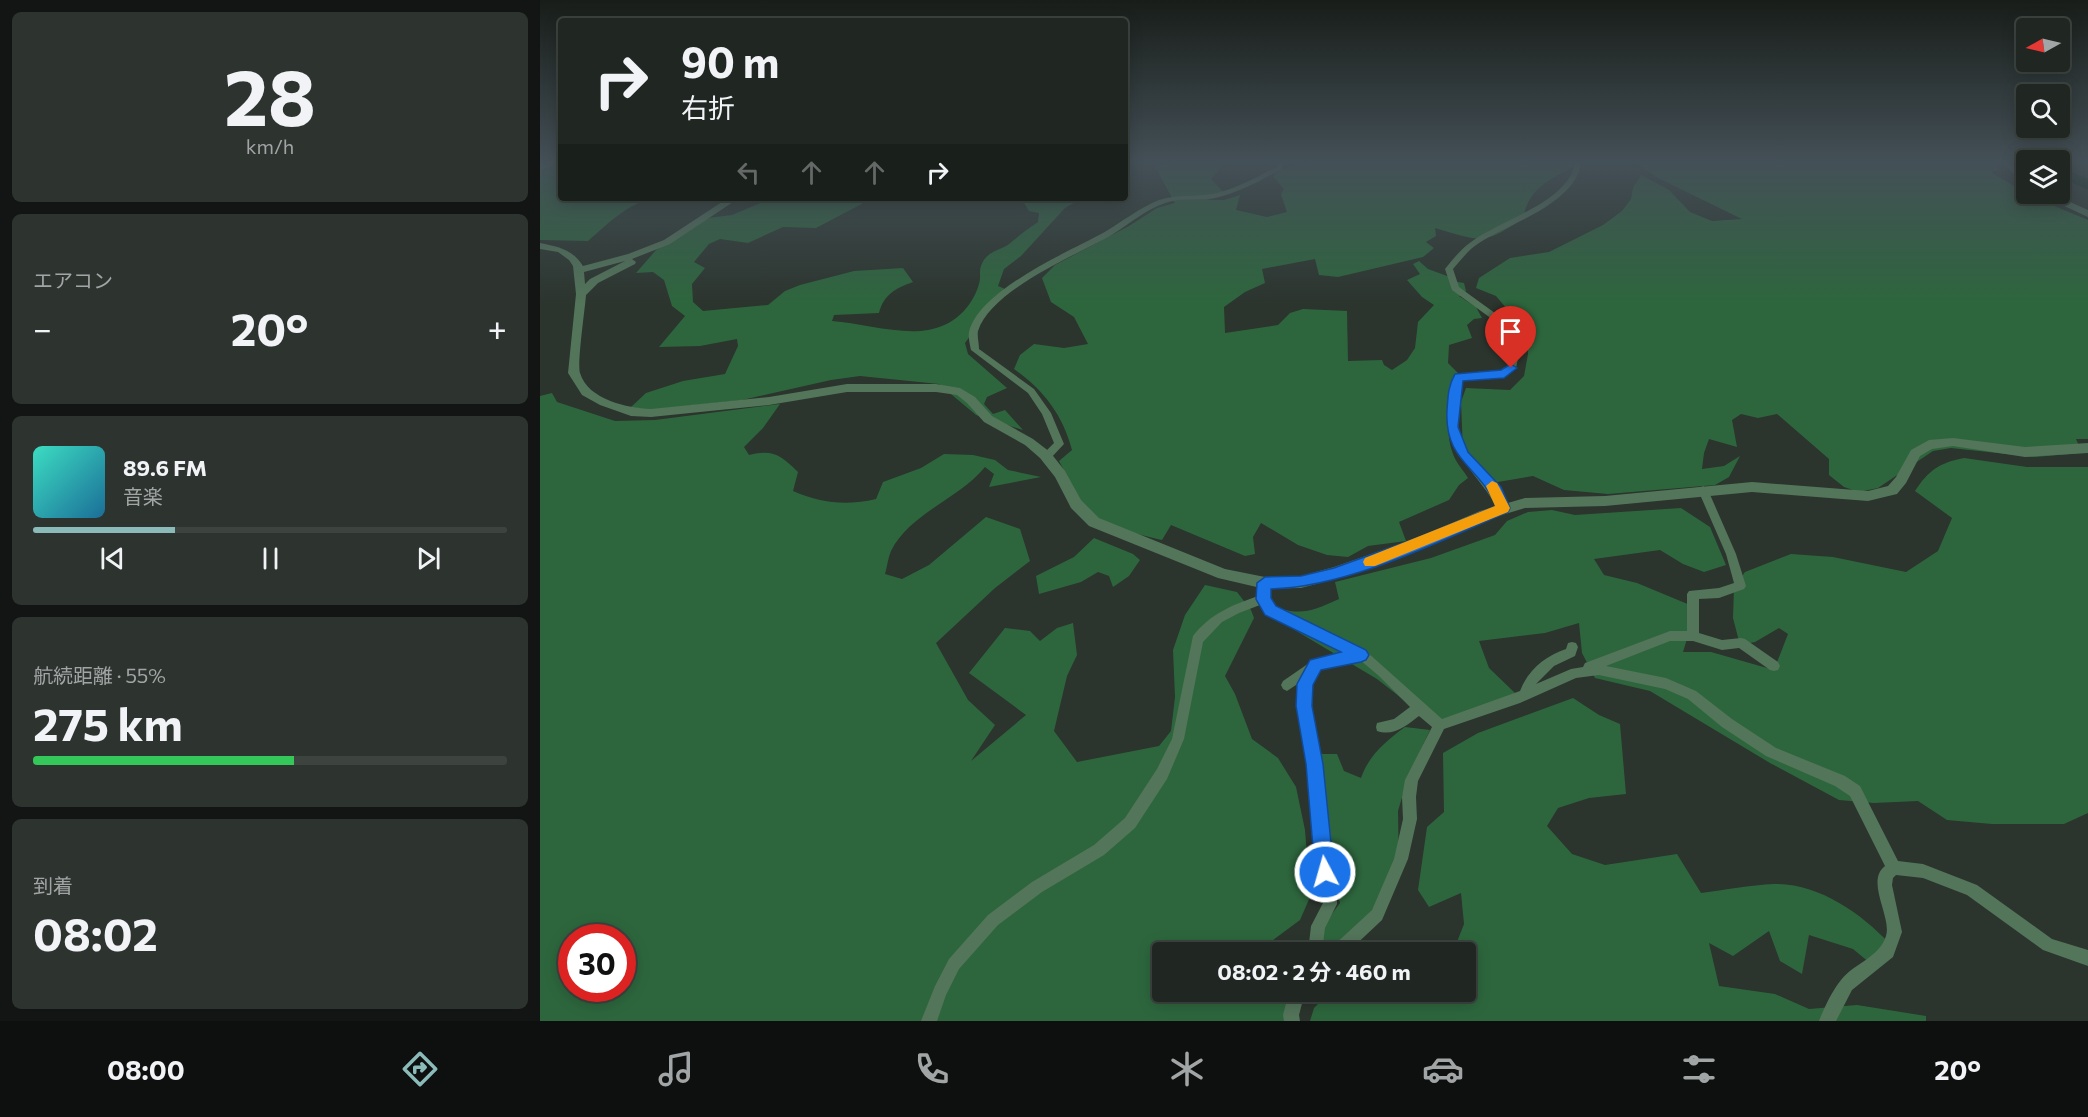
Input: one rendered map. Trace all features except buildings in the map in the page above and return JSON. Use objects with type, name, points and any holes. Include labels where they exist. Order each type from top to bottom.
[{"type":"street","points":[[580,294],[594,281],[667,242],[716,210]]},
{"type":"street","points":[[1046,456],[1059,444],[1046,413],[1031,391],[975,350],[971,340],[976,322],[999,300],[1044,266],[1148,210]]},
{"type":"street","points":[[1503,508],[1496,490],[1462,454],[1452,427],[1455,385],[1459,377],[1504,374],[1511,368],[1516,349],[1514,340],[1507,326],[1455,288],[1449,269],[1474,243],[1537,210]]},
{"type":"street","points":[[580,270],[632,256],[667,242]]},
{"type":"street","points":[[540,246],[568,254],[580,270],[574,365],[576,380],[586,392],[619,408],[641,413],[666,412],[769,401],[847,388],[946,389],[966,395],[988,420],[1029,442],[1046,456],[1060,474],[1076,504],[1088,517],[1103,527],[1223,574],[1265,583],[1301,582],[1335,573],[1422,542],[1503,508],[1533,502],[1605,501],[1703,490],[1766,487],[1858,497],[1877,495],[1892,490],[1914,453],[1929,445],[1953,442],[2025,452],[2088,448]]},
{"type":"street","points":[[1693,636],[1694,594],[1719,593],[1740,586],[1731,554],[1703,490]]},
{"type":"street","points":[[1265,583],[1263,599],[1270,611],[1361,655],[1380,669],[1418,709],[1440,725]]},
{"type":"street","points":[[929,1021],[940,991],[954,964],[993,920],[1036,887],[1099,850],[1130,823],[1162,774],[1178,739],[1197,640],[1206,626],[1219,615],[1263,599]]},
{"type":"street","points":[[1348,942],[1377,915],[1401,859],[1410,819],[1409,797],[1412,780],[1440,725],[1525,695],[1670,636],[1693,636],[1722,645],[1741,644],[1774,666]]},
{"type":"street","points":[[1525,695],[1528,682],[1547,665],[1571,652],[1572,647]]},
{"type":"street","points":[[1287,685],[1316,665],[1361,655]]},
{"type":"street","points":[[1316,665],[1305,684],[1304,706],[1314,764],[1330,904],[1318,926],[1316,942]]},
{"type":"street","points":[[1575,673],[1599,670],[1666,684],[1692,695],[1727,723],[1771,752],[1840,782],[1855,791],[1894,868]]},
{"type":"street","points":[[1382,727],[1397,725],[1418,709]]},
{"type":"street","points":[[1827,1021],[1847,985],[1887,952],[1895,932],[1885,885],[1886,874],[1894,868],[1923,871],[1972,890],[2048,945],[2088,958]]},
{"type":"street","points":[[1292,1021],[1294,1002]]},
{"type":"green space","points":[[540,210],[626,210],[588,241],[540,240]]},
{"type":"green space","points":[[745,210],[851,210],[816,228],[783,227],[748,243],[720,239],[709,244],[694,262],[705,268],[692,284],[693,302],[703,311],[768,305],[785,291],[800,285],[854,271],[903,268],[913,282],[887,296],[879,313],[834,315],[832,321],[893,330],[917,331],[946,324],[966,308],[976,293],[980,282],[980,268],[986,257],[1009,244],[1038,222],[1039,213],[1028,210],[1063,210],[1021,256],[1004,269],[998,286],[1005,289],[965,343],[968,354],[1007,388],[987,397],[984,404],[993,414],[1005,410],[1023,430],[976,415],[939,384],[860,376],[831,380],[742,400],[649,410],[631,407],[646,393],[683,381],[725,374],[738,346],[737,339],[700,346],[659,347],[685,316],[672,306],[664,280],[653,272],[636,273],[656,250],[707,218],[732,215]]},
{"type":"green space","points":[[1154,210],[1236,210],[1267,217],[1287,212],[1286,210],[1525,210],[1523,218],[1490,237],[1472,238],[1435,228],[1436,236],[1426,242],[1434,248],[1423,257],[1338,277],[1319,275],[1315,259],[1262,269],[1265,283],[1245,292],[1224,307],[1225,333],[1278,325],[1290,313],[1303,309],[1347,311],[1348,361],[1382,360],[1384,365],[1392,370],[1407,360],[1415,348],[1418,322],[1434,305],[1422,297],[1407,280],[1420,274],[1413,264],[1419,261],[1428,269],[1450,277],[1452,281],[1464,283],[1466,291],[1459,296],[1476,307],[1482,318],[1474,319],[1467,325],[1472,338],[1449,345],[1448,363],[1460,375],[1450,403],[1448,424],[1453,454],[1468,478],[1459,485],[1449,500],[1399,522],[1406,541],[1368,546],[1348,557],[1327,555],[1298,545],[1261,523],[1253,537],[1255,554],[1245,556],[1171,525],[1162,540],[1121,529],[1092,513],[1077,496],[1059,461],[1072,450],[1063,425],[1043,394],[1014,369],[1020,355],[1034,344],[1064,348],[1088,344],[1074,317],[1051,302],[1042,278],[1055,265],[1129,226]]},
{"type":"green space","points":[[1623,210],[1688,210],[1712,221],[1742,219],[1723,210],[2063,210],[2088,220],[2088,439],[2076,439],[2082,453],[2035,457],[1951,448],[1933,451],[1878,488],[1859,492],[1844,487],[1829,475],[1829,459],[1777,414],[1758,418],[1741,414],[1732,420],[1737,447],[1709,439],[1702,469],[1724,466],[1740,456],[1729,477],[1715,485],[1608,494],[1564,490],[1533,476],[1492,483],[1463,451],[1461,402],[1466,388],[1510,390],[1524,376],[1528,354],[1527,333],[1496,296],[1476,288],[1479,278],[1510,258],[1549,252],[1603,225]]},
{"type":"green space","points":[[552,393],[557,402],[615,421],[655,420],[780,404],[763,428],[744,447],[749,455],[765,453],[782,458],[798,472],[793,491],[823,501],[844,503],[876,499],[883,482],[921,468],[944,454],[973,455],[995,460],[1008,470],[1041,477],[989,487],[994,474],[985,467],[962,488],[910,526],[899,538],[888,560],[885,574],[902,579],[929,565],[986,517],[1020,529],[1030,561],[995,588],[936,643],[968,700],[995,725],[971,761],[1026,715],[969,673],[1005,628],[1030,631],[1040,641],[1057,628],[1073,623],[1077,655],[1067,676],[1054,731],[1077,762],[1159,746],[1171,731],[1175,697],[1173,650],[1185,615],[1205,585],[1237,592],[1251,610],[1254,618],[1225,676],[1235,694],[1252,739],[1278,758],[1296,787],[1305,830],[1308,867],[1314,888],[1300,920],[1270,942],[1152,942],[1152,1002],[1300,1002],[1288,1021],[540,1021],[540,396]]},
{"type":"green space","points":[[1964,458],[2027,467],[2088,467],[2088,813],[2064,824],[1992,824],[1947,820],[1918,801],[1874,803],[1839,800],[1770,763],[1650,691],[1595,678],[1582,653],[1579,623],[1545,633],[1479,641],[1489,668],[1515,693],[1460,723],[1423,715],[1377,679],[1288,626],[1267,604],[1287,610],[1311,610],[1339,599],[1335,582],[1431,558],[1495,535],[1507,521],[1528,512],[1552,510],[1575,515],[1681,508],[1710,527],[1726,565],[1704,572],[1683,564],[1660,550],[1594,559],[1604,575],[1637,583],[1690,605],[1690,629],[1683,652],[1711,652],[1774,670],[1788,634],[1779,628],[1755,642],[1740,645],[1733,618],[1734,587],[1745,572],[1791,554],[1833,557],[1906,572],[1938,551],[1952,518],[1915,491],[1935,468]]},
{"type":"green space","points":[[1094,538],[1133,554],[1140,560],[1129,576],[1113,587],[1109,576],[1098,572],[1081,582],[1039,594],[1036,576],[1074,557]]},
{"type":"green space","points":[[1573,698],[1599,715],[1620,724],[1626,794],[1589,798],[1558,808],[1547,826],[1572,854],[1605,865],[1677,854],[1701,893],[1774,884],[1790,885],[1822,894],[1852,911],[1889,943],[1876,968],[1853,949],[1809,935],[1802,974],[1780,961],[1769,931],[1733,956],[1709,943],[1719,986],[1775,994],[1809,1009],[1857,1005],[1926,1016],[1926,1021],[1310,1021],[1314,1008],[1320,1002],[1476,1002],[1476,942],[1457,942],[1464,924],[1461,893],[1429,907],[1418,890],[1427,827],[1444,812],[1443,753],[1478,733]]},
{"type":"green space","points":[[1405,727],[1430,730],[1408,777],[1398,811],[1399,870],[1351,942],[1308,942],[1318,933],[1340,903],[1324,829],[1320,792],[1320,754],[1337,754],[1344,771],[1361,778],[1369,762],[1391,738]]},
{"type":"slow traffic","points":[[1370,562],[1503,508],[1492,486]]},
{"type":"route","points":[[1325,872],[1314,764],[1304,706],[1305,684],[1316,665],[1361,655],[1270,611],[1263,599],[1265,583],[1301,582],[1364,564],[1503,508],[1496,490],[1462,454],[1452,427],[1455,385],[1459,377],[1469,374],[1504,374],[1511,368]]}]
